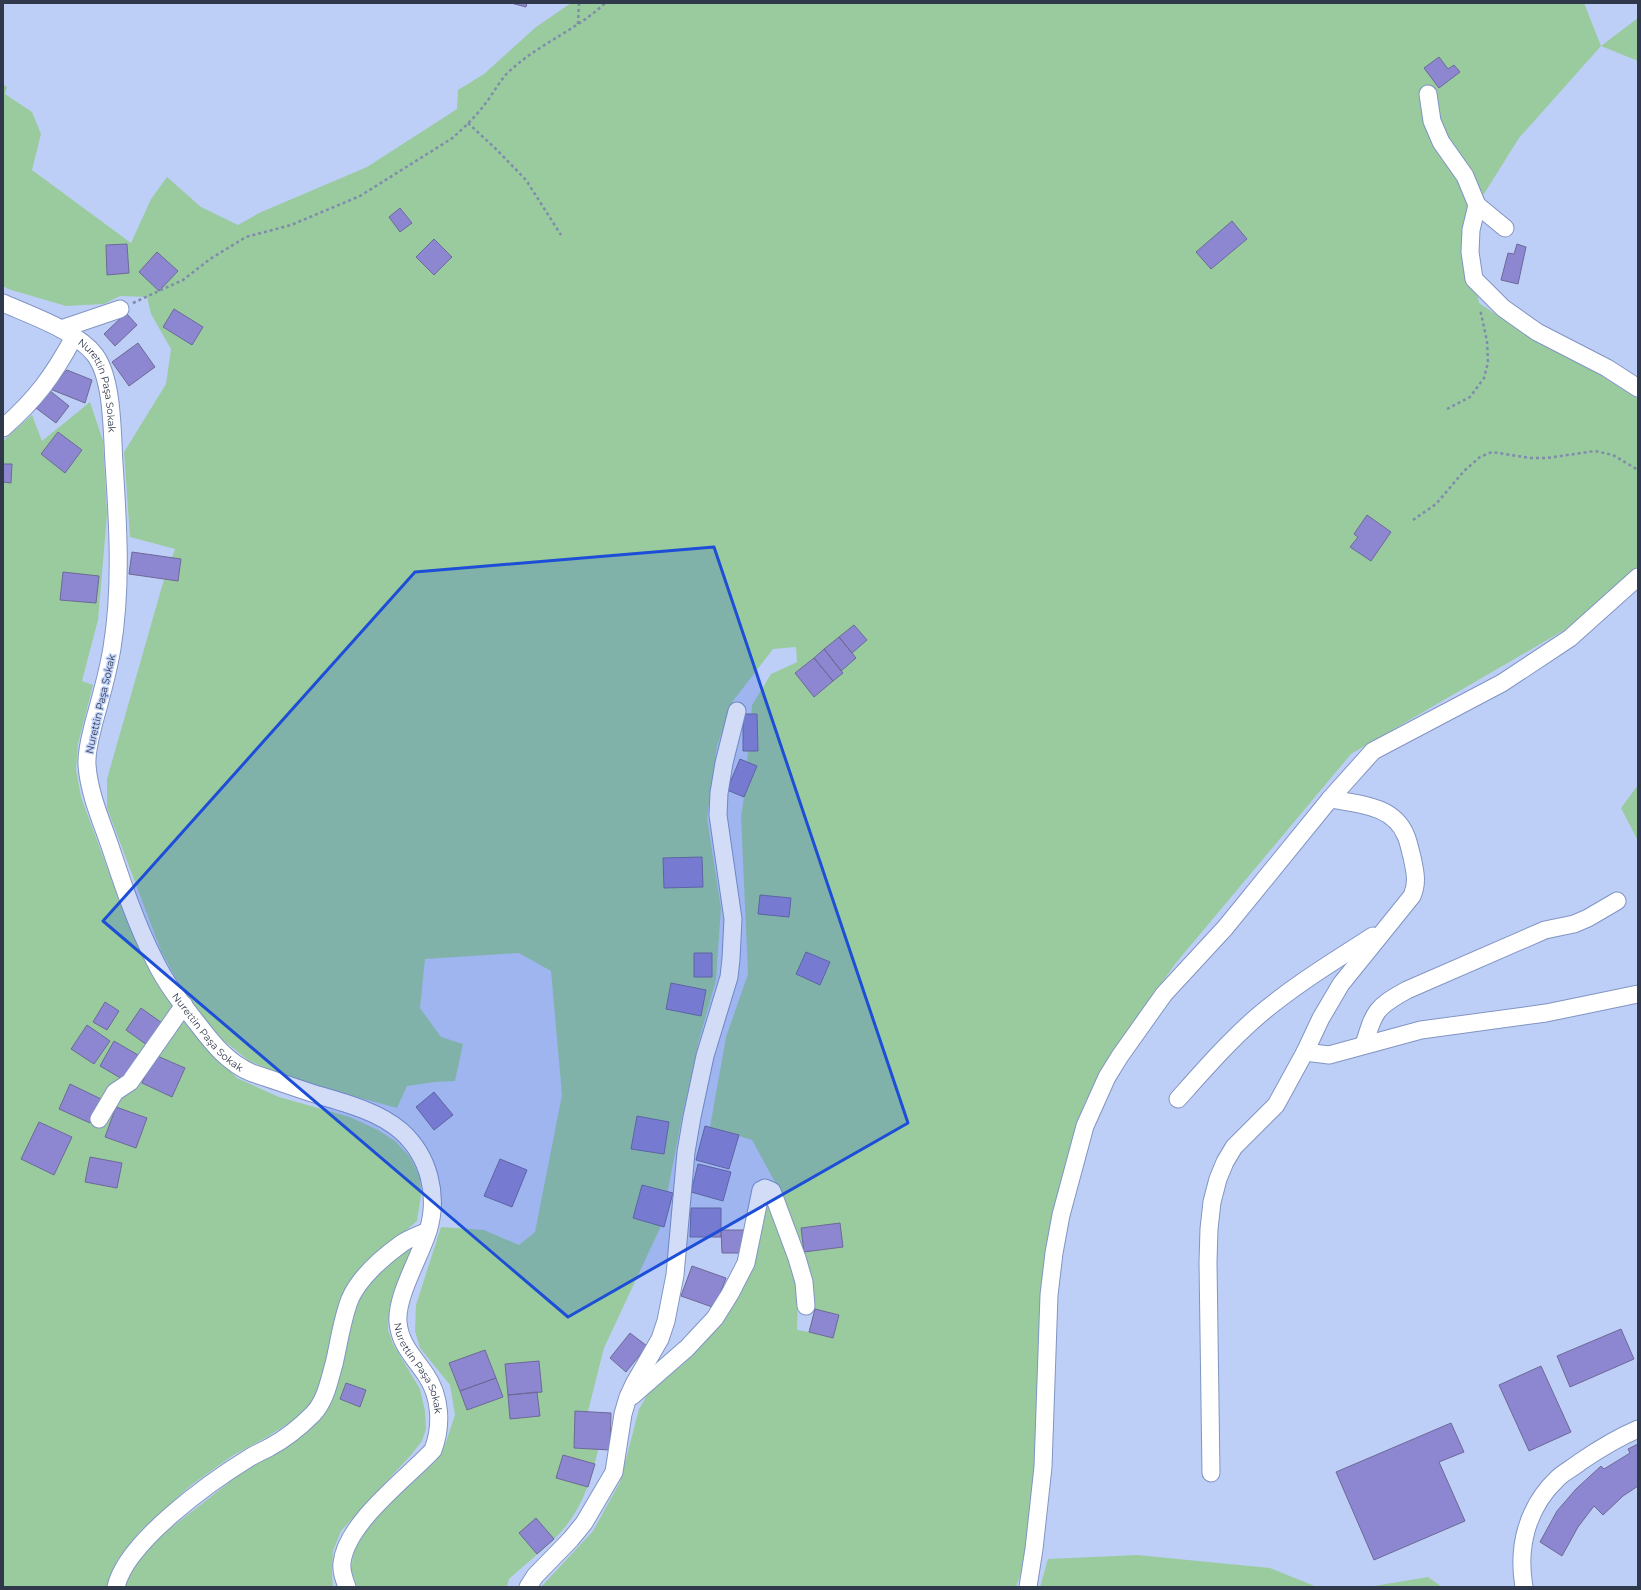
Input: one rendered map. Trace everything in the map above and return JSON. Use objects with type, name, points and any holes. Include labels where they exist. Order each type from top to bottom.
[{"type":"street","points":[[1428,94],[1432,121],[1441,142],[1465,176],[1477,205],[1505,228]]},
{"type":"street","points":[[1477,205],[1472,230],[1470,252],[1474,280],[1503,308],[1537,332],[1607,368],[1638,388]]},
{"type":"street","name":"Nurettin Paşa Sokak","points":[[3,302],[68,333],[95,355],[106,381],[112,426],[119,548],[113,645],[89,741],[87,764],[91,787],[130,906],[155,962],[172,990],[213,1044],[239,1068],[347,1104],[376,1116],[400,1131],[413,1144],[428,1171],[432,1186],[433,1202],[428,1231],[403,1293],[398,1321],[402,1342],[426,1374],[435,1395],[439,1420],[438,1438],[433,1450],[364,1518],[352,1535],[342,1563],[343,1574],[347,1587]]},
{"type":"street","points":[[3,428],[27,406],[58,368],[68,333],[120,309]]},
{"type":"street","points":[[1028,1587],[1034,1549],[1043,1467],[1049,1295],[1054,1253],[1061,1215],[1086,1126],[1090,1113],[1107,1077],[1164,994],[1225,928],[1330,799],[1373,751],[1502,683],[1564,642],[1638,577]]},
{"type":"street","points":[[528,1587],[535,1576],[572,1539],[584,1523],[614,1472],[623,1414],[634,1384],[660,1339],[666,1321],[675,1275],[686,1152],[692,1117],[705,1056],[729,977],[732,959],[733,919],[720,833],[718,808],[724,763],[738,711]]},
{"type":"street","points":[[1211,1473],[1208,1262],[1212,1202],[1218,1179],[1225,1162],[1234,1147],[1276,1105],[1305,1052],[1321,1018],[1341,984],[1412,896],[1415,889],[1415,874],[1406,836],[1401,826],[1394,818],[1374,807],[1330,799]]},
{"type":"street","points":[[1364,1045],[1377,1010],[1387,1001],[1407,990],[1545,930],[1574,924],[1588,918],[1617,901]]},
{"type":"street","points":[[1178,1099],[1207,1067],[1258,1016],[1330,964],[1385,929]]},
{"type":"street","points":[[1305,1052],[1329,1055],[1421,1030],[1546,1013],[1638,994]]},
{"type":"street","points":[[99,1119],[114,1092],[130,1082],[184,1005]]},
{"type":"street","points":[[628,1400],[687,1348],[715,1318],[730,1294],[746,1263],[752,1242],[757,1204],[761,1190],[765,1188],[772,1191],[797,1258],[804,1282],[806,1306]]},
{"type":"street","points":[[116,1587],[125,1565],[141,1545],[173,1513],[208,1486],[249,1458],[272,1446],[294,1430],[313,1413],[323,1400],[350,1300],[356,1286],[402,1244],[428,1231]]},
{"type":"street","points":[[1524,1587],[1521,1563],[1524,1536],[1531,1515],[1543,1494],[1558,1478],[1595,1452],[1615,1439],[1638,1429]]},
{"type":"path","points":[[578,24],[579,3]]},
{"type":"path","points":[[120,309],[183,280],[210,259],[246,237],[291,225],[360,196],[451,139],[484,105],[509,70],[529,54],[578,24],[605,3]]},
{"type":"path","points":[[468,123],[526,180],[561,235]]},
{"type":"path","points":[[1447,410],[1470,397],[1484,378],[1488,362],[1487,341],[1474,280]]},
{"type":"path","points":[[1413,520],[1436,504],[1464,471],[1480,457],[1492,452],[1530,458],[1547,458],[1595,451],[1613,455],[1638,470]]},
{"type":"highlighted area","points":[[714,547],[908,1123],[568,1317],[103,921],[415,572]]},
{"type":"green space","points":[[571,3],[1584,3],[1601,46],[1519,138],[1477,205],[1474,279],[1479,303],[1538,343],[1592,370],[1638,399],[1638,571],[1600,600],[1566,629],[1351,754],[1175,964],[1104,1066],[1084,1104],[1067,1160],[1050,1230],[1039,1337],[1034,1468],[1027,1539],[1020,1576],[1016,1587],[541,1587],[593,1531],[620,1482],[639,1409],[650,1390],[680,1367],[705,1340],[766,1200],[797,1277],[797,1330],[809,1332],[815,1309],[808,1277],[777,1186],[752,1140],[710,1127],[726,1037],[748,974],[741,817],[752,705],[771,674],[797,662],[796,647],[773,649],[733,701],[717,746],[707,818],[721,908],[716,980],[699,1040],[682,1117],[661,1226],[604,1348],[585,1423],[599,1446],[593,1470],[580,1504],[567,1525],[547,1546],[509,1579],[507,1587],[357,1587],[351,1569],[354,1551],[359,1536],[370,1522],[437,1460],[446,1442],[455,1415],[450,1385],[420,1348],[415,1331],[416,1305],[441,1227],[484,1230],[519,1245],[535,1232],[562,1095],[551,971],[519,953],[425,959],[420,1008],[441,1037],[463,1044],[455,1081],[407,1086],[397,1108],[302,1082],[249,1061],[223,1040],[186,997],[161,951],[107,808],[107,779],[162,586],[175,549],[130,537],[124,452],[166,384],[171,349],[151,314],[147,297],[120,296],[104,304],[66,306],[8,289],[3,286],[3,84],[7,87],[5,94],[32,112],[41,134],[32,170],[131,243],[151,199],[167,177],[201,207],[238,225],[259,213],[367,167],[457,109],[458,90],[484,74],[536,27]]},
{"type":"green space","points":[[1638,18],[1638,61],[1601,46]]},
{"type":"green space","points":[[90,402],[103,441],[107,515],[98,620],[82,681],[93,685],[78,744],[76,769],[81,797],[128,924],[153,975],[188,1027],[237,1078],[279,1097],[350,1117],[378,1130],[395,1141],[410,1157],[420,1177],[421,1196],[417,1221],[363,1267],[326,1376],[310,1404],[297,1418],[267,1437],[232,1456],[190,1486],[141,1530],[117,1560],[109,1587],[3,1587],[3,441],[32,415],[42,441]]},
{"type":"green space","points":[[1638,785],[1638,841],[1621,808]]},
{"type":"green space","points":[[411,1250],[412,1256],[393,1293],[389,1310],[388,1330],[393,1344],[420,1389],[425,1411],[426,1429],[422,1441],[411,1455],[341,1531],[333,1551],[333,1587],[123,1587],[133,1564],[153,1542],[241,1473],[293,1442],[315,1423],[361,1289],[398,1255]]},
{"type":"green space","points":[[1137,1555],[1270,1568],[1317,1587],[1040,1587],[1048,1559]]},
{"type":"green space","points":[[1428,1577],[1442,1587],[1368,1587]]},
{"type":"building","points":[[511,3],[527,3],[526,7]]},
{"type":"building","points":[[1439,57],[1448,69],[1454,65],[1460,72],[1439,88],[1424,68]]},
{"type":"building","points":[[400,208],[412,223],[400,232],[389,217]]},
{"type":"building","points":[[1232,221],[1247,239],[1211,269],[1196,252]]},
{"type":"building","points":[[434,239],[452,257],[434,275],[416,257]]},
{"type":"building","points":[[127,244],[129,273],[107,275],[106,245]]},
{"type":"building","points":[[1517,244],[1526,247],[1518,284],[1501,280],[1508,253],[1514,254]]},
{"type":"building","points":[[157,252],[178,271],[159,291],[139,272]]},
{"type":"building","points":[[174,309],[203,327],[192,345],[163,327]]},
{"type":"building","points":[[126,313],[137,325],[115,346],[104,334]]},
{"type":"building","points":[[138,343],[155,367],[129,386],[112,362]]},
{"type":"building","points":[[67,370],[92,380],[85,403],[50,389]]},
{"type":"building","points":[[49,390],[69,406],[56,423],[36,408]]},
{"type":"building","points":[[58,432],[82,450],[65,473],[41,454]]},
{"type":"building","points":[[3,464],[12,464],[11,483],[3,482]]},
{"type":"building","points":[[1367,515],[1391,532],[1371,561],[1350,547],[1358,537],[1354,534]]},
{"type":"building","points":[[132,552],[181,559],[178,581],[129,574]]},
{"type":"building","points":[[63,572],[99,576],[96,603],[60,600]]},
{"type":"building","points":[[854,625],[867,640],[852,653],[839,637]]},
{"type":"building","points":[[839,637],[856,658],[841,671],[824,649]]},
{"type":"building","points":[[824,649],[843,673],[833,681],[814,658]]},
{"type":"building","points":[[814,658],[833,681],[814,697],[795,673]]},
{"type":"building","points":[[743,714],[757,714],[758,751],[743,751]]},
{"type":"building","points":[[740,759],[757,766],[744,797],[727,790]]},
{"type":"building","points":[[702,857],[703,887],[664,888],[663,858]]},
{"type":"building","points":[[760,895],[791,898],[789,917],[758,914]]},
{"type":"building","points":[[806,952],[830,962],[820,985],[796,974]]},
{"type":"building","points":[[694,953],[712,953],[712,977],[694,977]]},
{"type":"building","points":[[671,983],[706,990],[701,1016],[666,1009]]},
{"type":"building","points":[[105,1002],[119,1011],[107,1030],[93,1022]]},
{"type":"building","points":[[141,1008],[162,1023],[147,1045],[126,1030]]},
{"type":"building","points":[[87,1025],[110,1041],[94,1064],[71,1049]]},
{"type":"building","points":[[114,1041],[138,1055],[124,1080],[100,1066]]},
{"type":"building","points":[[155,1055],[185,1068],[172,1097],[142,1083]]},
{"type":"building","points":[[70,1084],[101,1099],[90,1123],[59,1109]]},
{"type":"building","points":[[434,1092],[453,1115],[434,1130],[416,1107]]},
{"type":"building","points":[[116,1107],[147,1118],[136,1148],[105,1137]]},
{"type":"building","points":[[637,1116],[669,1122],[664,1154],[631,1149]]},
{"type":"building","points":[[39,1122],[72,1137],[54,1175],[21,1159]]},
{"type":"building","points":[[705,1126],[739,1135],[729,1169],[696,1160]]},
{"type":"building","points":[[90,1157],[122,1163],[117,1188],[85,1182]]},
{"type":"building","points":[[500,1159],[527,1170],[512,1207],[484,1196]]},
{"type":"building","points":[[698,1164],[731,1172],[723,1201],[691,1192]]},
{"type":"building","points":[[642,1185],[673,1193],[664,1227],[633,1218]]},
{"type":"building","points":[[691,1208],[721,1208],[721,1237],[690,1237]]},
{"type":"building","points":[[840,1223],[843,1247],[804,1252],[801,1228]]},
{"type":"building","points":[[721,1230],[746,1230],[746,1253],[722,1253]]},
{"type":"building","points":[[692,1266],[726,1278],[715,1308],[681,1296]]},
{"type":"building","points":[[815,1309],[839,1315],[833,1338],[809,1332]]},
{"type":"building","points":[[1621,1329],[1634,1359],[1570,1387],[1557,1356]]},
{"type":"building","points":[[630,1333],[647,1346],[626,1372],[610,1358]]},
{"type":"building","points":[[485,1350],[496,1378],[460,1391],[449,1363]]},
{"type":"building","points":[[539,1361],[542,1392],[508,1395],[505,1364]]},
{"type":"building","points":[[1541,1366],[1571,1432],[1529,1451],[1499,1385]]},
{"type":"building","points":[[496,1378],[503,1397],[467,1410],[460,1391]]},
{"type":"building","points":[[346,1383],[366,1390],[360,1407],[340,1399]]},
{"type":"building","points":[[537,1392],[540,1416],[510,1419],[508,1395]]},
{"type":"building","points":[[575,1411],[611,1413],[610,1450],[574,1448]]},
{"type":"building","points":[[1451,1423],[1464,1452],[1439,1462],[1465,1521],[1374,1560],[1336,1472]]},
{"type":"building","points":[[1638,1444],[1638,1486],[1623,1496],[1603,1515],[1594,1506],[1578,1527],[1562,1556],[1540,1542],[1557,1511],[1576,1489],[1601,1466],[1604,1469],[1630,1453],[1628,1449]]},
{"type":"building","points":[[563,1455],[595,1464],[588,1487],[556,1478]]},
{"type":"building","points":[[536,1518],[554,1539],[537,1554],[519,1533]]}]
